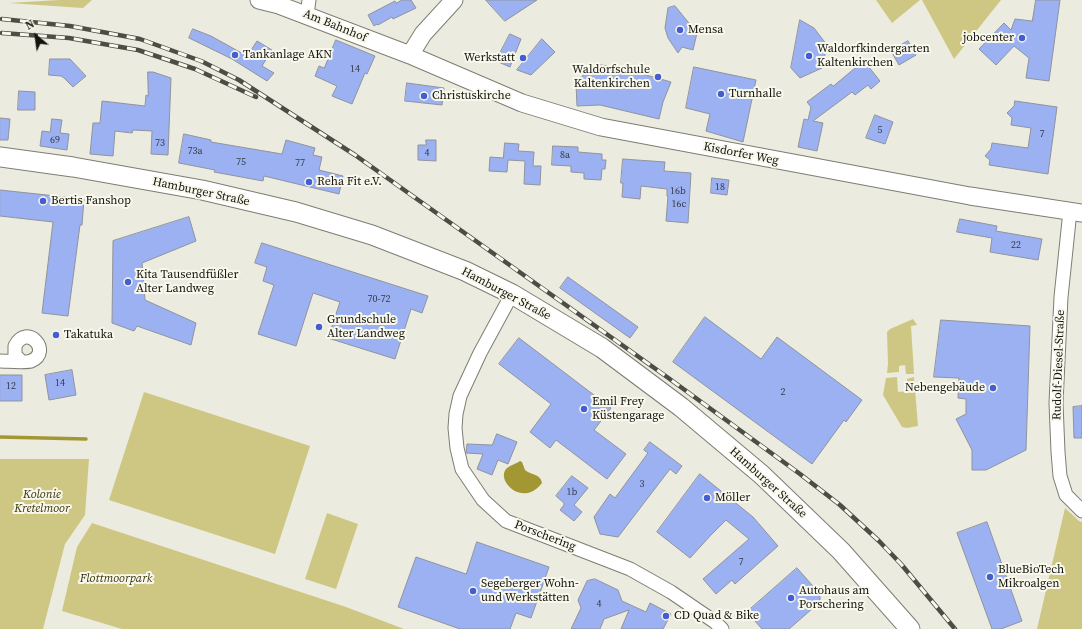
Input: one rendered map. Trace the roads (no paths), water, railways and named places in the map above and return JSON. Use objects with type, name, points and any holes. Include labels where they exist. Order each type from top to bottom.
[{"type":"main road","name":"Hamburger Straße","points":[[0,157],[73,167],[195,189],[296,212],[372,235],[465,271],[512,294],[602,348],[681,407],[762,476],[841,551],[910,629]]},
{"type":"street","name":"Am Bahnhof","points":[[259,0],[279,5],[308,8],[410,55]]},
{"type":"street","points":[[410,55],[423,34],[454,0]]},
{"type":"street","name":"Kisdorfer Weg","points":[[410,55],[522,103],[601,127],[964,195],[1076,212]]},
{"type":"street","name":"Rudolf-Diesel-Straße","points":[[1076,212],[1061,297],[1056,403],[1060,476],[1066,496],[1082,511]]},
{"type":"street","name":"Porschering","points":[[512,294],[460,396],[455,428],[457,448],[462,469],[483,500],[506,521],[630,570],[672,592],[715,622],[722,629]]},
{"type":"street","points":[[0,361],[22,361]]},
{"type":"waterway","points":[[0,437],[86,439]]},
{"type":"railway","points":[[2,19],[70,26],[140,39],[201,61],[239,80],[355,155],[667,377],[800,474],[840,505],[879,541],[901,564],[955,629]]},
{"type":"railway","points":[[2,33],[69,38],[138,50],[195,69],[256,97]]},
{"type":"place","name":"Mensa","points":[[680,30]]},
{"type":"place","name":"jobcenter","points":[[1022,38]]},
{"type":"place","name":"Tankanlage AKN","points":[[235,55]]},
{"type":"place","name":"Waldorfkindergarten Kaltenkirchen","points":[[809,56]]},
{"type":"place","name":"Werkstatt","points":[[523,58]]},
{"type":"place","name":"Waldorfschule Kaltenkirchen","points":[[658,77]]},
{"type":"place","name":"Turnhalle","points":[[721,94]]},
{"type":"place","name":"Christuskirche","points":[[424,96]]},
{"type":"place","name":"Reha Fit e.V.","points":[[309,182]]},
{"type":"place","name":"Bertis Fanshop","points":[[43,201]]},
{"type":"place","name":"Kita Tausendfüßler Alter Landweg","points":[[128,282]]},
{"type":"place","name":"Grundschule Alter Landweg","points":[[319,327]]},
{"type":"place","name":"Takatuka","points":[[56,335]]},
{"type":"place","name":"Nebengebäude","points":[[993,388]]},
{"type":"place","name":"Emil Frey Küstengarage","points":[[584,409]]},
{"type":"place","name":"Möller","points":[[707,498]]},
{"type":"place","name":"BlueBioTech Mikroalgen","points":[[990,577]]},
{"type":"place","name":"Segeberger Wohn- und Werkstätten","points":[[473,591]]},
{"type":"place","name":"Autohaus am Porschering","points":[[791,598]]},
{"type":"place","name":"CD Quad & Bike","points":[[666,616]]},
{"type":"park label","name":"Kolonie Kretelmoor","points":[[42,502]]},
{"type":"park label","name":"Flottmoorpark","points":[[116,579]]}]
